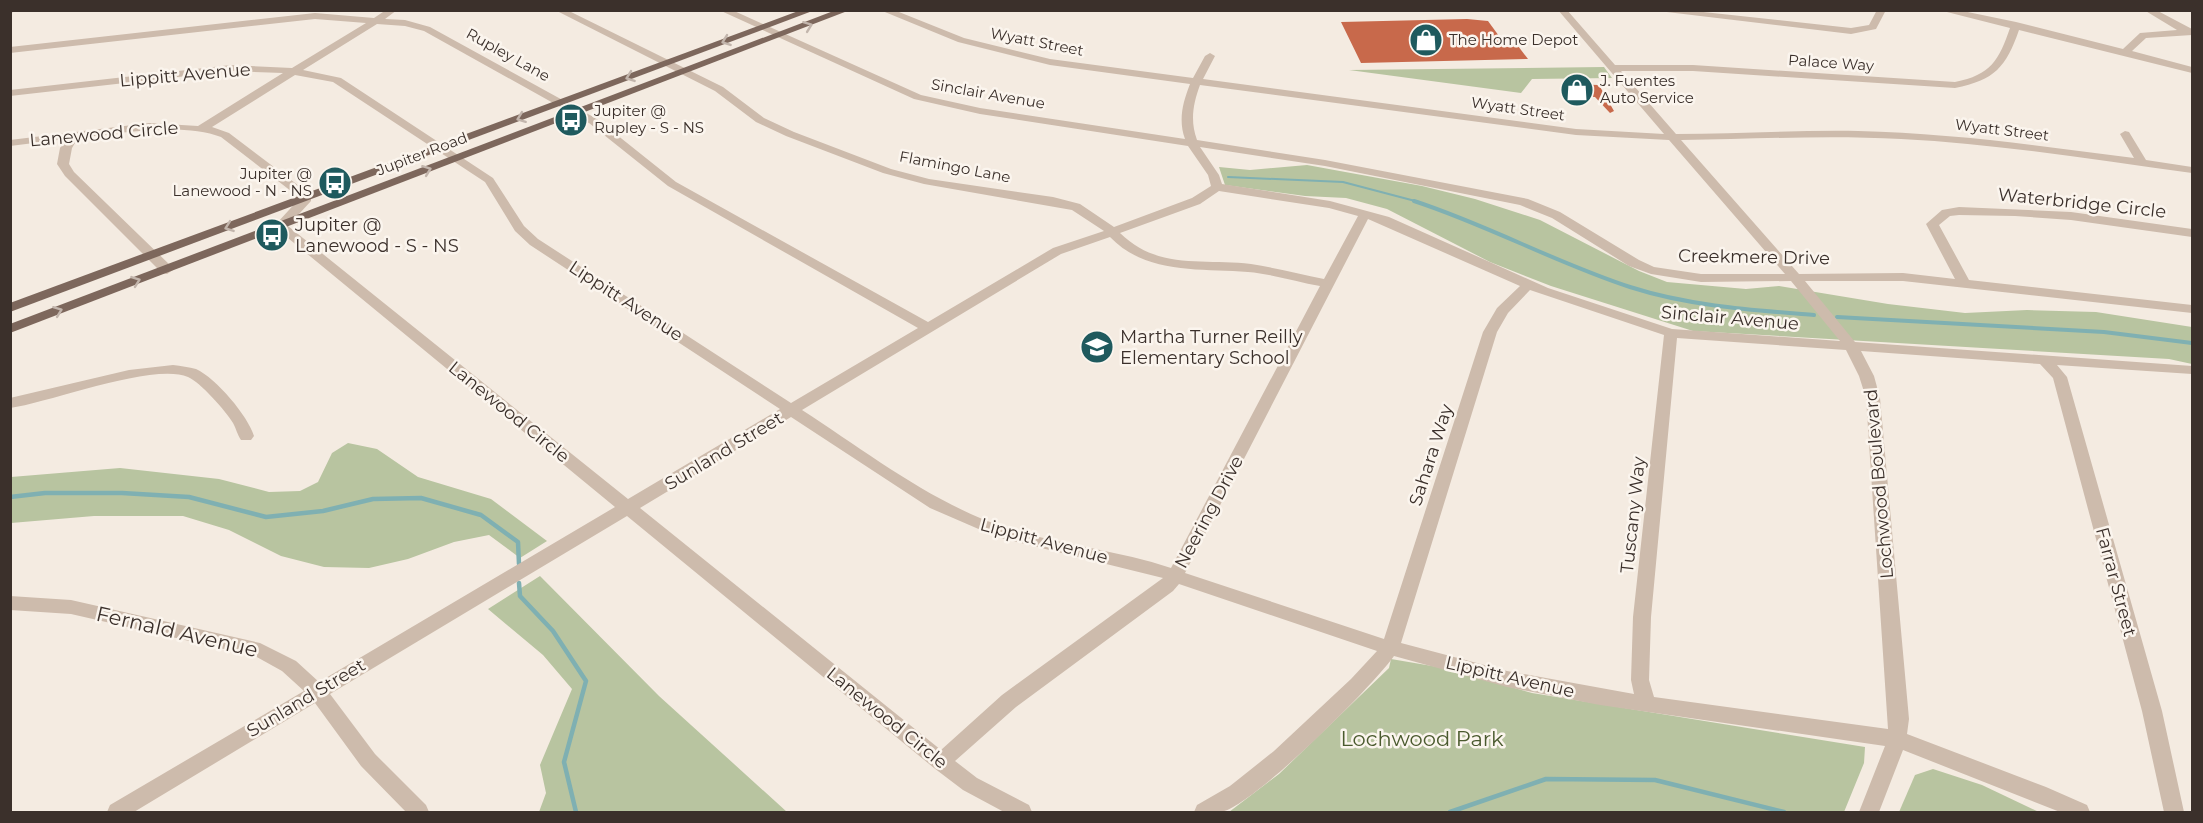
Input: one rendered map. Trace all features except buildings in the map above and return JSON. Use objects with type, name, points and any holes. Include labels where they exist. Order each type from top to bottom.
[{"type":"main road","name":"Jupiter Road","points":[[10,308],[811,10]]},
{"type":"main road","name":"Jupiter Road","points":[[10,329],[846,10]]},
{"type":"main road","points":[[307,198],[323,202],[347,201]]},
{"type":"main road","points":[[250,219],[267,220],[281,226]]},
{"type":"street","points":[[202,128],[393,10]]},
{"type":"street","name":"Flamingo Lane","points":[[559,10],[730,96],[760,120],[790,134],[887,171],[928,182],[1061,203],[1089,213],[1126,246],[1143,255],[1170,263],[1193,267],[1251,268],[1328,284]]},
{"type":"street","name":"Sinclair Avenue","points":[[723,10],[871,79],[928,100],[980,111],[1192,142]]},
{"type":"street","name":"Wyatt Street","points":[[884,10],[961,40],[1024,57],[1576,132],[1639,138],[1871,134],[1962,140],[2193,170]]},
{"type":"street","name":"Lochwood Boulevard","points":[[1562,10],[1853,346],[1868,375],[1874,398],[1899,719],[1898,739],[1869,813]]},
{"type":"street","points":[[1654,10],[1851,31],[1873,27],[1882,10]]},
{"type":"street","points":[[1943,10],[2016,25],[2193,70]]},
{"type":"street","points":[[2148,10],[2189,32]]},
{"type":"street","name":"Rupley Lane","points":[[10,50],[306,17],[405,22],[427,29],[579,113],[621,140],[646,164],[672,184],[928,328]]},
{"type":"street","name":"Palace Way","points":[[1612,68],[1694,68],[1955,85],[1986,78],[1997,69],[2016,25]]},
{"type":"street","points":[[2126,52],[2143,35],[2189,32]]},
{"type":"street","points":[[1210,56],[1196,81],[1187,108],[1186,126],[1192,142],[1214,175],[1217,188]]},
{"type":"street","name":"Lippitt Avenue","points":[[10,93],[231,68],[296,72],[337,80],[489,180],[519,228],[534,242],[936,504],[978,525],[1028,540],[1146,566],[1390,648],[1507,679],[1600,697],[1645,701],[1898,739],[2028,789],[2080,813]]},
{"type":"street","name":"Lanewood Circle","points":[[10,143],[149,126],[202,128],[225,135],[307,198]]},
{"type":"street","points":[[2125,134],[2142,163]]},
{"type":"street","points":[[75,135],[66,148],[63,164],[69,174],[167,270]]},
{"type":"street","name":"Creekmere Drive","points":[[1192,142],[1325,163],[1524,202],[1556,215],[1634,263],[1669,274],[1701,278],[1903,277],[2193,309]]},
{"type":"street","name":"Sinclair Avenue","points":[[1217,188],[1365,214],[1404,227],[1528,285],[1671,333],[2193,370]]},
{"type":"street","name":"Sunland Street","points":[[117,813],[317,691],[627,509],[1057,251],[1177,209],[1217,188]]},
{"type":"street","points":[[281,226],[307,198]]},
{"type":"street","name":"Waterbridge Circle","points":[[1964,284],[1932,224],[1946,213],[1959,211],[2046,214],[2193,233]]},
{"type":"street","name":"Neering Drive","points":[[941,762],[1009,701],[1167,586],[1175,576],[1365,214]]},
{"type":"street","name":"Lanewood Circle","points":[[281,226],[941,762],[970,784],[1022,813]]},
{"type":"street","name":"Sahara Way","points":[[1390,648],[1490,333],[1502,311],[1528,285]]},
{"type":"street","name":"Tuscany Way","points":[[1645,701],[1640,680],[1642,617],[1671,333]]},
{"type":"street","name":"Farrar Street","points":[[2043,358],[2060,376],[2152,711],[2174,813]]},
{"type":"street","points":[[10,403],[34,400],[129,376],[173,369],[189,372],[199,377],[243,422],[246,436]]},
{"type":"street","name":"Fernald Avenue","points":[[10,603],[71,607],[260,650],[289,666],[317,691],[368,760],[419,813]]},
{"type":"street","points":[[1204,813],[1224,803],[1263,776],[1363,680],[1390,648]]},
{"type":"green space","points":[[1604,67],[1612,78],[1532,79],[1521,93],[1349,70]]},
{"type":"green space","points":[[1307,165],[1422,186],[1475,199],[1540,220],[1639,271],[1667,282],[1746,289],[1779,286],[1888,304],[1965,313],[2027,310],[2096,312],[2192,327],[2192,364],[2169,359],[1693,331],[1551,286],[1490,262],[1387,209],[1346,198],[1305,196],[1225,185],[1219,167],[1250,170]]},
{"type":"green space","points":[[348,443],[377,449],[418,477],[491,499],[547,541],[520,558],[489,535],[454,542],[408,559],[369,568],[324,567],[281,556],[229,530],[183,516],[94,516],[11,523],[11,477],[120,468],[219,479],[269,492],[300,491],[318,482],[332,453]]},
{"type":"green space","points":[[540,576],[659,696],[787,812],[539,812],[546,793],[540,765],[572,689],[543,655],[488,609]]},
{"type":"green space","name":"Lochwood Park","points":[[1391,659],[1438,667],[1532,693],[1865,747],[1864,763],[1844,812],[1229,812],[1279,774],[1389,668]]},
{"type":"green space","points":[[1933,769],[1982,785],[2039,812],[1899,812],[1915,775]]},
{"type":"waterway","points":[[1228,177],[1343,182],[1419,202]]},
{"type":"waterway","points":[[1414,201],[1630,287],[1675,299],[1814,315]]},
{"type":"waterway","points":[[1837,317],[2104,332],[2192,343]]},
{"type":"waterway","points":[[10,497],[45,493],[122,493],[189,497],[266,517],[323,511],[373,499],[421,498],[481,515],[518,542],[519,564]]},
{"type":"waterway","points":[[519,583],[520,596],[553,631],[586,681],[564,762],[576,812]]},
{"type":"waterway","points":[[1450,812],[1546,779],[1655,780],[1784,812]]},
{"type":"place","name":"The Home Depot","points":[[1426,40]]},
{"type":"place","name":"J. Fuentes Auto Service","points":[[1577,90]]},
{"type":"place","name":"Jupiter @ Rupley - S - NS","points":[[571,120]]},
{"type":"place","name":"Jupiter @ Lanewood - N - NS","points":[[335,183]]},
{"type":"place","name":"Jupiter @ Lanewood - S - NS","points":[[272,235]]},
{"type":"place","name":"Martha Turner Reilly Elementary School","points":[[1097,347]]}]
